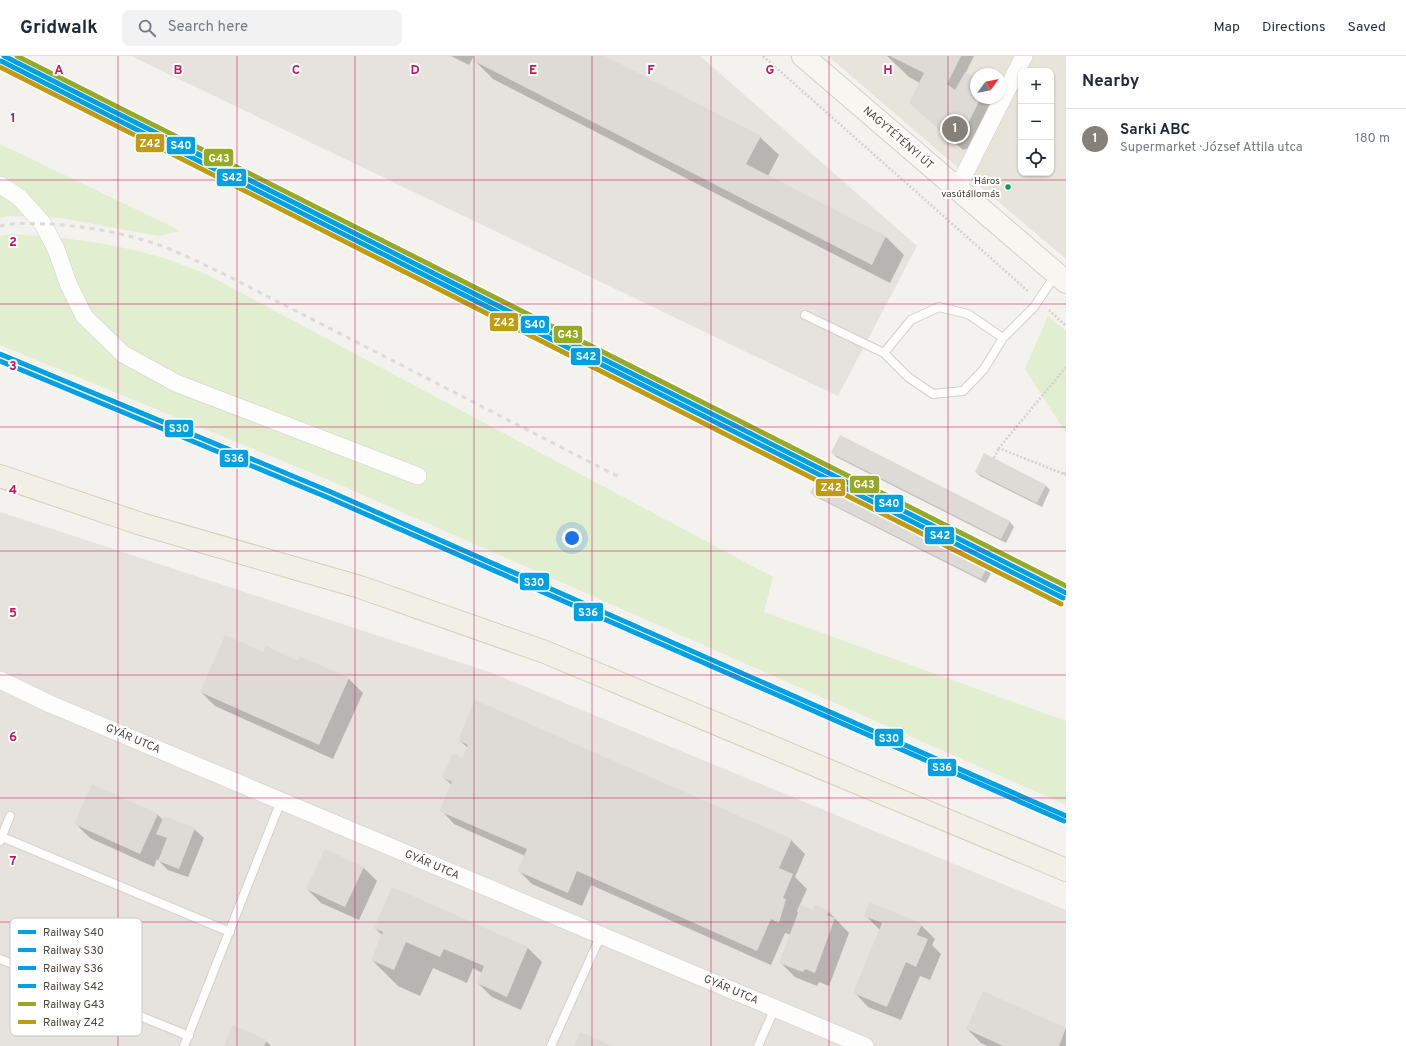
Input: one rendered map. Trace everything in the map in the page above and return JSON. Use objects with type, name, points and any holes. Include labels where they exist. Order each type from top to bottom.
[{"type":"main road","name":"NAGYTÉTÉNYI ÚT","points":[[803,56],[1061,278]]},
{"type":"main road","points":[[0,476],[141,524],[360,587],[545,652],[1066,870]]},
{"type":"street","points":[[956,189],[1024,56]]},
{"type":"street","points":[[0,186],[19,197],[43,224],[56,248],[68,284],[84,316],[123,354],[176,382],[418,476]]},
{"type":"street","name":"GYÁR UTCA","points":[[0,680],[50,704],[865,1046]]},
{"type":"lane","points":[[805,315],[884,353],[908,377],[933,394],[963,391],[984,369],[1003,338],[1034,307],[1038,300],[1061,278]]},
{"type":"lane","points":[[884,353],[911,320],[939,307],[968,314],[1003,338]]},
{"type":"lane","points":[[184,1046],[281,801]]},
{"type":"lane","points":[[10,816],[1,839],[230,932]]},
{"type":"lane","points":[[551,1046],[601,935]]},
{"type":"lane","points":[[0,959],[10,963]]},
{"type":"lane","points":[[758,1046],[775,1008]]},
{"type":"lane","points":[[142,1017],[189,1036]]},
{"type":"path","points":[[764,56],[1066,326]]},
{"type":"path","points":[[994,458],[999,448],[1066,367]]},
{"type":"path","points":[[999,448],[1065,474],[1066,470]]},
{"type":"shaded area","points":[[131,56],[700,56],[917,246],[838,396]]},
{"type":"shaded area","points":[[828,56],[1066,56],[1066,259],[942,154]]},
{"type":"shaded area","points":[[0,512],[492,673],[1066,910],[1066,1046],[0,1046]]},
{"type":"green space","points":[[0,144],[181,231],[158,236],[61,218],[10,216],[0,218]]},
{"type":"green space","points":[[13,234],[101,243],[136,250],[202,272],[773,577],[764,612],[1066,721],[1066,805],[336,483],[0,345],[0,236]]},
{"type":"green space","points":[[1048,316],[1066,331],[1066,433],[1025,369]]},
{"type":"building","points":[[476,56],[605,56],[761,136],[746,164],[886,236],[872,265],[474,61]]},
{"type":"building","points":[[890,56],[961,56],[947,84],[955,90],[965,72],[970,75],[970,104],[978,104],[960,139],[953,141],[909,103],[924,73]]},
{"type":"building","points":[[840,435],[1010,521],[1001,539],[831,453]]},
{"type":"building","points":[[984,453],[1046,485],[1037,503],[975,472]]},
{"type":"building","points":[[819,475],[990,562],[981,579],[810,493]]},
{"type":"building","points":[[225,635],[263,652],[266,646],[298,661],[300,656],[349,678],[319,745],[200,692]]},
{"type":"building","points":[[475,700],[792,839],[779,868],[793,874],[783,898],[786,899],[779,923],[771,919],[757,951],[577,871],[568,893],[517,871],[527,849],[439,811],[452,782],[442,777],[453,753],[462,758],[468,745],[458,740]]},
{"type":"building","points":[[92,784],[158,814],[140,854],[74,824]]},
{"type":"building","points":[[164,816],[195,828],[179,869],[158,861],[167,838],[156,834]]},
{"type":"building","points":[[325,849],[364,867],[345,907],[306,889]]},
{"type":"building","points":[[392,887],[528,947],[507,997],[477,983],[484,966],[444,949],[440,957],[406,942],[394,970],[371,960],[383,932],[374,928]]},
{"type":"building","points":[[870,902],[922,924],[917,935],[928,939],[916,967],[906,962],[887,1007],[853,993],[882,923],[864,916]]},
{"type":"building","points":[[801,905],[813,910],[815,905],[829,911],[827,915],[835,918],[815,973],[805,969],[803,972],[779,963]]},
{"type":"building","points":[[983,991],[1066,1028],[1059,1046],[1003,1046],[966,1029]]},
{"type":"building","points":[[233,1025],[267,1040],[264,1046],[224,1046]]},
{"type":"building","points":[[580,1032],[613,1046],[574,1046]]},
{"type":"railway","points":[[0,226],[12,224],[49,224],[88,228],[127,236],[172,250],[226,275],[621,478]]},
{"type":"rail line","name":"S40","points":[[4,56],[1066,593]]},
{"type":"rail line","name":"G43","points":[[17,56],[1066,586]]},
{"type":"rail line","name":"S42","points":[[1,61],[1063,598]]},
{"type":"rail line","name":"Z42","points":[[0,67],[1061,604]]},
{"type":"rail line","name":"S30","points":[[0,354],[331,492],[1066,816]]},
{"type":"rail line","name":"S36","points":[[0,361],[329,498],[1064,821]]},
{"type":"place","name":"Sarki ABC","points":[[955,129]]},
{"type":"place","name":"Háros vasútállomás","points":[[1008,187]]}]
